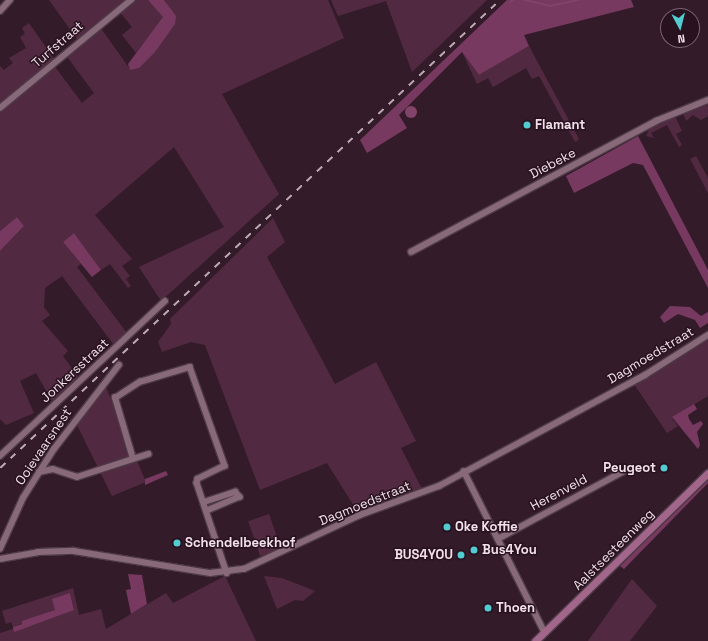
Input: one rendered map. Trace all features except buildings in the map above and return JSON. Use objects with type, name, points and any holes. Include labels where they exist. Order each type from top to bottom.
[{"type":"main road","name":"Aalstsesteenweg","points":[[535,641],[708,473]]},
{"type":"street","points":[[0,11],[10,0]]},
{"type":"street","name":"Turfstraat","points":[[0,108],[131,0]]},
{"type":"street","name":"Diebeke","points":[[410,252],[656,121],[708,100]]},
{"type":"street","name":"Jonkersstraat","points":[[0,456],[165,301]]},
{"type":"street","name":"Dagmoedstraat","points":[[227,573],[426,491],[639,378],[708,335]]},
{"type":"street","name":"Ooievaarsnest","points":[[0,549],[39,472],[68,428],[119,365]]},
{"type":"street","points":[[0,559],[38,552],[74,551],[227,573],[198,479],[224,466],[190,367],[140,382],[115,398],[133,459]]},
{"type":"street","points":[[39,472],[53,469],[77,477],[148,454]]},
{"type":"street","name":"Herenveld","points":[[498,538],[630,468]]},
{"type":"street","points":[[464,471],[544,633]]},
{"type":"street","points":[[204,502],[235,492],[240,497],[207,511]]},
{"type":"shaded area","points":[[49,0],[129,0],[77,39]]},
{"type":"shaded area","points":[[135,0],[148,0],[164,17],[136,53],[122,35],[132,27],[119,11]]},
{"type":"shaded area","points":[[148,0],[164,0],[176,16],[175,24],[155,52],[139,68],[130,70],[128,64],[163,17]]},
{"type":"shaded area","points":[[164,0],[328,0],[344,38],[222,94],[279,194],[161,301],[139,267],[224,227],[174,147],[95,215],[132,259],[122,266],[130,276],[126,279],[131,286],[128,288],[110,264],[101,270],[74,233],[63,242],[81,264],[77,267],[127,333],[114,345],[62,276],[45,288],[44,307],[50,315],[42,321],[68,351],[63,356],[79,378],[53,403],[36,373],[20,381],[34,413],[6,425],[0,419],[0,251],[24,226],[17,217],[0,231],[0,110],[53,64],[82,103],[94,93],[65,54],[100,27],[130,69],[155,52],[167,4]]},
{"type":"shaded area","points":[[331,0],[487,0],[412,72],[386,1],[338,16]]},
{"type":"shaded area","points":[[507,0],[631,0],[634,7],[524,35],[529,46],[479,75],[462,52],[399,115],[407,128],[367,153],[360,140]]},
{"type":"shaded area","points":[[29,23],[54,59],[0,106],[0,66],[4,70],[13,63],[9,58],[26,48],[20,37],[25,34],[22,28]]},
{"type":"shaded area","points":[[529,46],[579,139],[575,142],[539,76],[532,79],[526,68],[493,87],[488,78],[477,84],[462,52],[479,75]]},
{"type":"shaded area","points":[[708,105],[708,116],[701,120],[693,115],[686,121],[683,113]]},
{"type":"shaded area","points":[[409,106],[413,106],[417,112],[413,118],[409,118],[405,114],[405,110]]},
{"type":"shaded area","points":[[675,116],[682,131],[676,134],[682,145],[679,147],[667,125],[651,133],[654,138],[646,136],[650,128]]},
{"type":"shaded area","points":[[638,136],[708,270],[708,288],[643,165],[633,163],[574,193],[566,176]]},
{"type":"shaded area","points":[[696,156],[708,178],[708,193],[690,159]]},
{"type":"shaded area","points":[[17,217],[24,226],[0,251],[0,231]]},
{"type":"shaded area","points":[[273,218],[285,242],[267,257],[335,384],[376,362],[416,441],[401,448],[422,489],[381,502],[381,505],[359,514],[327,463],[260,490],[205,345],[191,342],[162,352],[158,342],[171,324],[170,319]]},
{"type":"shaded area","points":[[74,233],[101,270],[92,277],[63,242]]},
{"type":"shaded area","points":[[670,306],[690,307],[701,316],[708,312],[708,323],[700,328],[695,320],[678,314],[664,323],[660,317]]},
{"type":"shaded area","points":[[708,339],[708,396],[672,418],[678,426],[667,433],[634,384]]},
{"type":"shaded area","points":[[105,385],[146,482],[112,496],[75,421]]},
{"type":"shaded area","points":[[694,404],[697,409],[688,415],[689,419],[693,425],[701,421],[703,424],[697,432],[700,445],[698,449],[672,417]]},
{"type":"shaded area","points":[[166,471],[168,475],[145,485],[145,479]]},
{"type":"shaded area","points":[[708,478],[708,483],[624,569],[620,566]]},
{"type":"shaded area","points":[[269,514],[281,549],[260,556],[248,521]]},
{"type":"shaded area","points":[[128,574],[142,575],[147,604],[131,614],[126,590],[131,589]]},
{"type":"shaded area","points":[[225,576],[256,641],[0,641],[0,633],[74,609],[70,593],[55,610],[13,627],[11,622],[6,624],[2,611],[73,588],[79,615],[101,609],[106,629],[166,593],[173,603]]},
{"type":"shaded area","points":[[264,576],[282,578],[315,591],[303,601],[295,600],[277,609]]},
{"type":"shaded area","points":[[632,579],[657,606],[630,641],[588,641]]},
{"type":"shaded area","points":[[70,593],[74,610],[14,632],[13,627],[22,624],[22,621],[55,610],[52,599]]},
{"type":"waterway","points":[[525,0],[550,6],[578,0]]},
{"type":"railway","points":[[0,468],[500,0]]},
{"type":"place","name":"Flamant","points":[[527,125]]},
{"type":"place","name":"Peugeot","points":[[664,468]]},
{"type":"place","name":"Oke Koffie","points":[[447,527]]},
{"type":"place","name":"Schendelbeekhof","points":[[177,543]]},
{"type":"place","name":"Bus4You","points":[[474,550]]},
{"type":"place","name":"BUS4YOU","points":[[461,555]]},
{"type":"place","name":"Thoen","points":[[488,608]]}]
